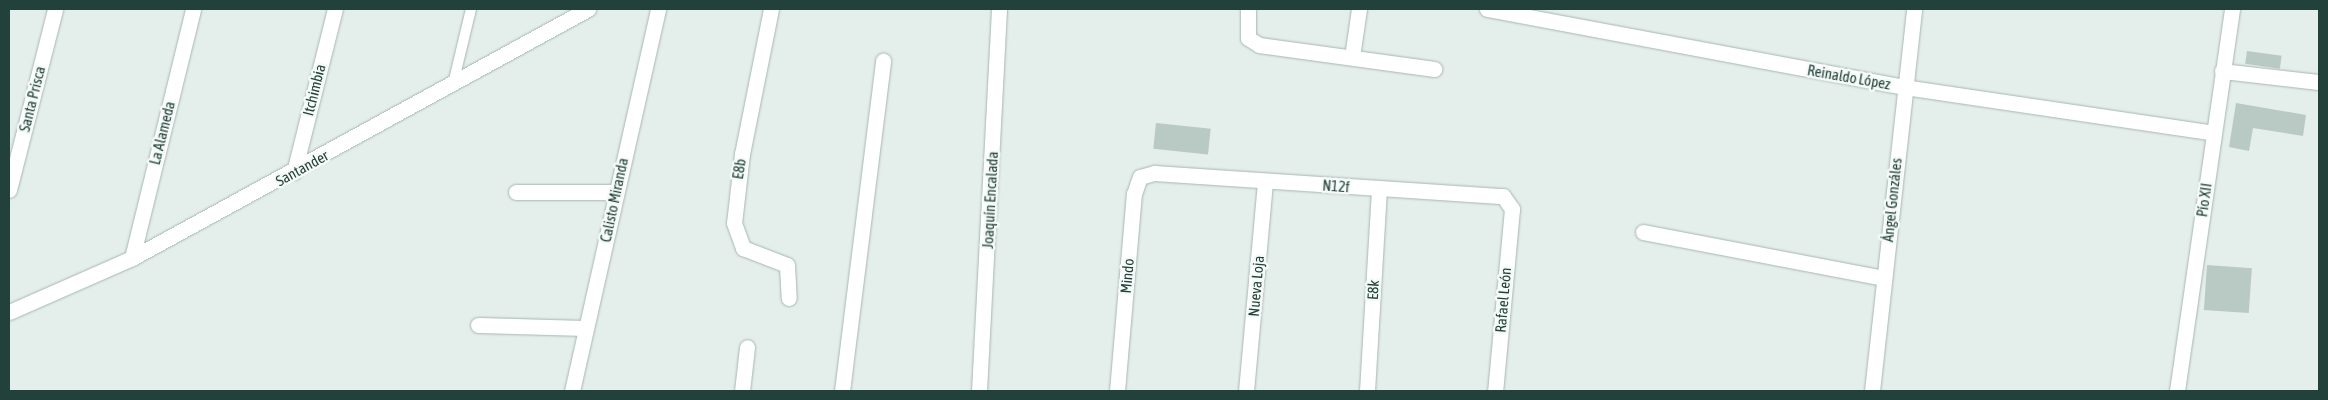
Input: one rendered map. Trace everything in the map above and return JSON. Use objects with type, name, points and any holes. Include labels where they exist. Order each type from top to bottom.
[{"type":"street","name":"Santa Prisca","points":[[9,190],[55,9]]},
{"type":"street","name":"La Alameda","points":[[132,258],[194,9]]},
{"type":"street","name":"Itchimbia","points":[[294,172],[335,9]]},
{"type":"street","name":"Santander","points":[[9,312],[132,258],[294,172],[588,9]]},
{"type":"street","name":"Calisto Miranda","points":[[572,391],[615,192],[658,9]]},
{"type":"street","name":"E8b","points":[[771,9],[742,154],[734,222],[743,248],[787,265],[790,298]]},
{"type":"street","name":"Joaquín Encalada","points":[[979,391],[999,9]]},
{"type":"street","points":[[1248,9],[1246,31],[1252,42],[1434,69]]},
{"type":"street","points":[[1352,57],[1359,9]]},
{"type":"street","name":"Reinaldo López","points":[[1487,9],[1904,87],[2214,133]]},
{"type":"street","name":"Ángel Gonzáles","points":[[1872,391],[1914,9]]},
{"type":"street","name":"Pío XII","points":[[2176,391],[2232,9]]},
{"type":"street","points":[[842,391],[883,61]]},
{"type":"street","points":[[2222,71],[2319,82]]},
{"type":"street","name":"N12f","points":[[1154,173],[1380,189],[1493,194],[1509,201],[1512,209]]},
{"type":"street","name":"Mindo","points":[[1117,391],[1134,194],[1140,177],[1154,173]]},
{"type":"street","name":"Nueva Loja","points":[[1246,391],[1265,181]]},
{"type":"street","name":"E8k","points":[[1367,391],[1380,189]]},
{"type":"street","points":[[516,192],[615,192]]},
{"type":"street","name":"Rafael León","points":[[1495,391],[1512,209]]},
{"type":"street","points":[[1643,232],[1884,278]]},
{"type":"street","points":[[478,325],[586,328]]},
{"type":"street","points":[[742,391],[747,347]]},
{"type":"lane","points":[[453,84],[471,9]]},
{"type":"building","points":[[2247,51],[2282,56],[2280,69],[2245,64]]},
{"type":"building","points":[[2236,103],[2306,115],[2303,136],[2253,128],[2249,151],[2229,147]]},
{"type":"building","points":[[1156,123],[1211,129],[1208,155],[1153,149]]},
{"type":"building","points":[[2207,265],[2252,268],[2249,313],[2204,310]]}]
